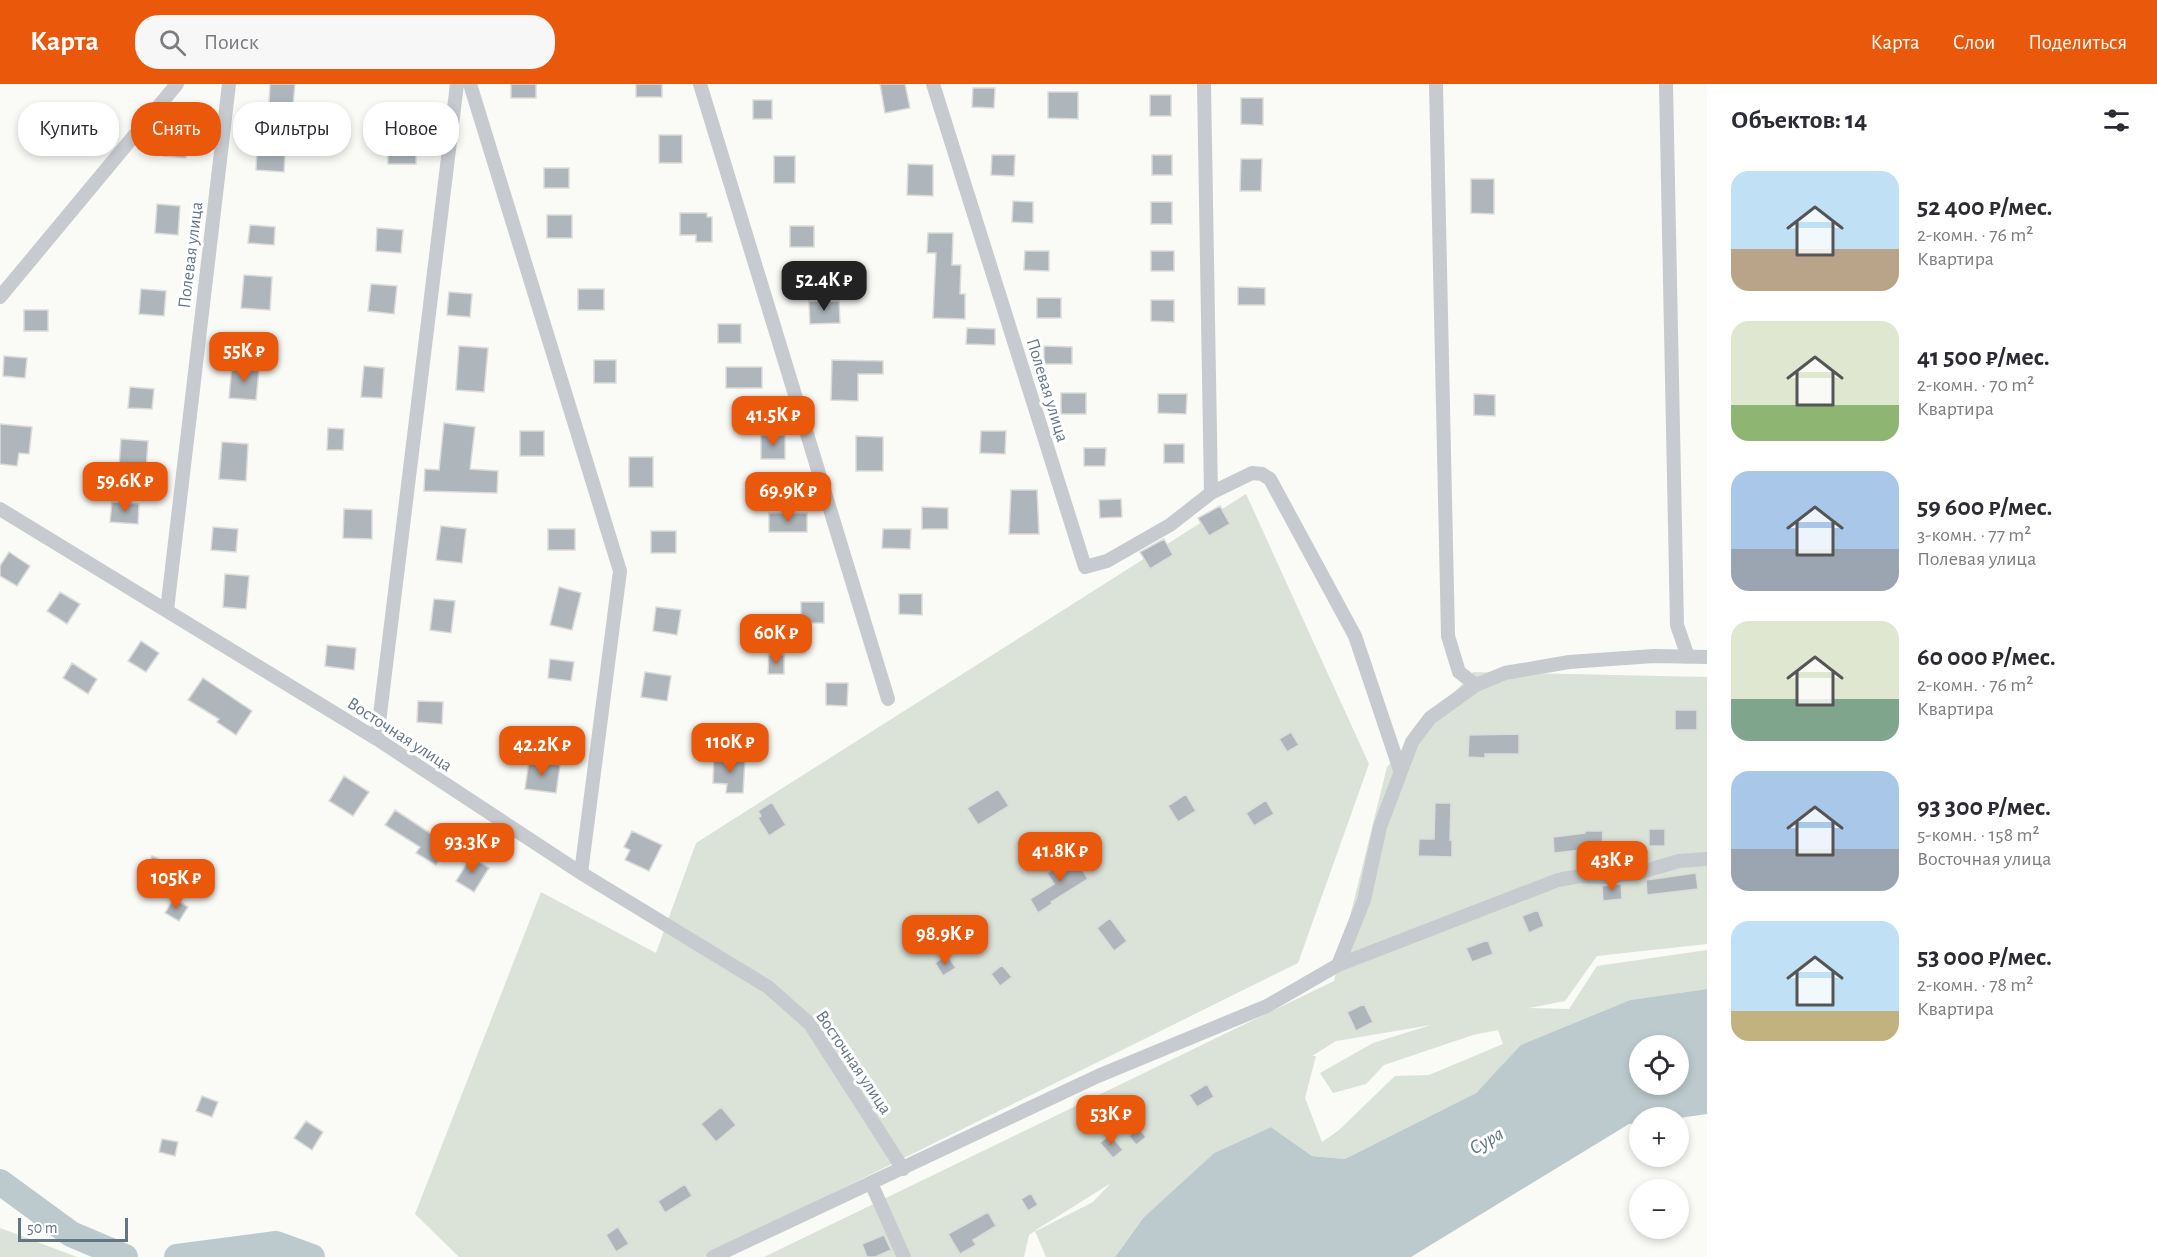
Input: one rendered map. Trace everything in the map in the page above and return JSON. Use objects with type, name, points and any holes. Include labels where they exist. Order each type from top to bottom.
[{"type":"street","points":[[0,297],[177,84]]},
{"type":"street","name":"Полевая улица","points":[[166,610],[229,84]]},
{"type":"street","points":[[377,739],[457,84]]},
{"type":"street","points":[[470,84],[620,571],[582,873]]},
{"type":"street","points":[[700,84],[888,699]]},
{"type":"street","name":"Полевая улица","points":[[933,84],[1085,567],[1107,561],[1170,525],[1211,494]]},
{"type":"street","points":[[1204,84],[1211,494],[1252,473],[1262,474],[1270,479],[1355,636],[1400,770]]},
{"type":"street","points":[[1436,84],[1448,636],[1459,672],[1476,685]]},
{"type":"street","points":[[1666,84],[1677,625],[1688,657]]},
{"type":"street","name":"Восточная улица","points":[[0,509],[377,739],[582,873],[768,987],[810,1024],[903,1169]]},
{"type":"street","points":[[1338,965],[1364,900],[1380,827],[1400,770],[1412,742],[1430,718],[1476,685],[1505,674],[1569,662],[1654,656],[1707,657]]},
{"type":"street","points":[[713,1257],[1098,1076],[1267,1006],[1338,965],[1558,880],[1580,876],[1602,878],[1638,873],[1679,861],[1707,859]]},
{"type":"street","points":[[871,1183],[903,1257]]},
{"type":"shaded area","points":[[1246,494],[1369,764],[1298,963],[704,1257],[459,1257],[415,1214],[541,892],[656,953],[696,843]]},
{"type":"shaded area","points":[[1473,672],[1707,677],[1707,944],[1597,956],[1565,1001],[1529,1008],[1569,1009],[1597,966],[1707,950],[1707,989],[1630,1000],[1522,1045],[1476,1093],[1345,1159],[1312,1156],[1271,1127],[1214,1153],[1144,1217],[1115,1257],[1046,1257],[1035,1231],[1029,1235],[1024,1257],[764,1257],[1334,981],[1387,767]],"holes":[[[1431,1025],[1373,1043],[1320,1073],[1333,1093],[1366,1084],[1384,1065],[1473,1035],[1498,1030],[1503,1044],[1429,1075],[1395,1076],[1339,1130],[1322,1142],[1305,1098],[1316,1056],[1312,1056],[1336,1041]],[[1111,1183],[1093,1202],[1036,1231],[1036,1230]]]},
{"type":"shaded area","points":[[0,1228],[77,1257],[0,1257]]},
{"type":"water","name":"Сура","points":[[1707,989],[1707,1114],[1689,1117],[1689,1107],[1629,1107],[1629,1124],[1411,1257],[1115,1257],[1144,1217],[1214,1153],[1271,1127],[1312,1156],[1345,1159],[1476,1093],[1521,1045],[1630,1000]]},
{"type":"building","points":[[270,84],[295,84],[293,102],[269,102]]},
{"type":"building","points":[[511,84],[536,84],[536,98],[511,98]]},
{"type":"building","points":[[636,84],[662,84],[662,97],[636,97]]},
{"type":"building","points":[[880,84],[905,84],[910,108],[885,113]]},
{"type":"building","points":[[973,88],[995,88],[994,108],[972,107]]},
{"type":"building","points":[[1048,92],[1078,92],[1078,119],[1048,118]]},
{"type":"building","points":[[1150,95],[1171,95],[1171,116],[1150,116]]},
{"type":"building","points":[[1241,98],[1263,98],[1263,125],[1241,124]]},
{"type":"building","points":[[753,100],[772,100],[772,119],[753,119]]},
{"type":"building","points":[[659,135],[682,135],[682,163],[659,163]]},
{"type":"building","points":[[992,155],[1015,155],[1014,176],[991,175]]},
{"type":"building","points":[[1152,155],[1172,155],[1172,175],[1152,175]]},
{"type":"building","points":[[163,156],[186,156],[186,158]]},
{"type":"building","points":[[257,156],[285,156],[284,172],[256,170]]},
{"type":"building","points":[[388,156],[416,156],[416,164],[388,164]]},
{"type":"building","points":[[774,156],[795,156],[795,183],[774,183]]},
{"type":"building","points":[[1241,159],[1262,159],[1261,191],[1240,191]]},
{"type":"building","points":[[908,164],[933,165],[933,196],[907,195]]},
{"type":"building","points":[[544,168],[569,168],[569,188],[544,188]]},
{"type":"building","points":[[1471,179],[1494,179],[1494,214],[1471,213]]},
{"type":"building","points":[[1013,201],[1033,202],[1033,223],[1012,222]]},
{"type":"building","points":[[1151,202],[1172,202],[1172,224],[1151,224]]},
{"type":"building","points":[[157,204],[180,206],[178,235],[155,233]]},
{"type":"building","points":[[680,213],[707,213],[707,217],[712,217],[712,242],[696,242],[696,235],[680,235]]},
{"type":"building","points":[[547,215],[572,215],[572,238],[547,238]]},
{"type":"building","points":[[250,225],[275,227],[274,245],[248,243]]},
{"type":"building","points":[[790,226],[814,226],[814,247],[790,247]]},
{"type":"building","points":[[377,228],[403,230],[401,253],[376,251]]},
{"type":"building","points":[[928,233],[953,233],[952,265],[961,265],[960,294],[965,294],[965,319],[933,318],[936,253],[927,253]]},
{"type":"building","points":[[1025,251],[1049,251],[1049,271],[1024,270]]},
{"type":"building","points":[[1151,251],[1174,251],[1174,271],[1151,271]]},
{"type":"building","points":[[244,275],[272,277],[270,310],[241,308]]},
{"type":"building","points":[[371,284],[397,286],[394,314],[368,311]]},
{"type":"building","points":[[1238,287],[1265,288],[1265,305],[1238,305]]},
{"type":"building","points":[[141,289],[166,291],[164,316],[139,314]]},
{"type":"building","points":[[578,289],[604,289],[604,310],[578,310]]},
{"type":"building","points":[[449,292],[472,294],[470,317],[447,315]]},
{"type":"building","points":[[1037,298],[1061,298],[1061,318],[1037,318]]},
{"type":"building","points":[[1151,300],[1174,300],[1174,322],[1151,321]]},
{"type":"building","points":[[809,301],[839,301],[840,323],[810,324]]},
{"type":"building","points":[[24,310],[48,310],[48,331],[24,331]]},
{"type":"building","points":[[718,324],[741,324],[741,343],[718,343]]},
{"type":"building","points":[[967,328],[995,329],[995,345],[966,344]]},
{"type":"building","points":[[459,346],[488,348],[484,392],[456,390]]},
{"type":"building","points":[[1044,346],[1072,347],[1072,364],[1044,364]]},
{"type":"building","points":[[4,356],[27,358],[25,378],[3,376]]},
{"type":"building","points":[[594,360],[616,360],[616,383],[594,383]]},
{"type":"building","points":[[832,360],[883,361],[883,374],[858,374],[858,401],[831,400]]},
{"type":"building","points":[[232,366],[259,369],[256,400],[229,398]]},
{"type":"building","points":[[364,366],[384,368],[382,398],[361,397]]},
{"type":"building","points":[[726,367],[762,367],[762,388],[726,388]]},
{"type":"building","points":[[130,387],[154,389],[152,409],[128,408]]},
{"type":"building","points":[[1061,393],[1086,393],[1086,414],[1061,414]]},
{"type":"building","points":[[1158,394],[1187,394],[1186,414],[1158,413]]},
{"type":"building","points":[[1474,394],[1495,395],[1495,416],[1474,415]]},
{"type":"building","points":[[444,423],[475,427],[470,469],[498,471],[497,493],[424,491],[425,469],[439,470]]},
{"type":"building","points":[[0,424],[32,427],[29,454],[19,453],[17,466],[0,464]]},
{"type":"building","points":[[328,428],[344,429],[343,450],[327,450]]},
{"type":"building","points":[[520,431],[544,431],[544,456],[520,456]]},
{"type":"building","points":[[981,431],[1006,431],[1005,454],[980,453]]},
{"type":"building","points":[[761,435],[785,435],[785,459],[761,459]]},
{"type":"building","points":[[856,436],[883,437],[883,471],[856,471]]},
{"type":"building","points":[[121,439],[148,441],[146,470],[119,468]]},
{"type":"building","points":[[222,442],[248,444],[246,481],[219,479]]},
{"type":"building","points":[[1164,444],[1184,444],[1184,463],[1164,463]]},
{"type":"building","points":[[1084,448],[1106,448],[1105,466],[1084,466]]},
{"type":"building","points":[[629,457],[653,457],[653,487],[629,487]]},
{"type":"building","points":[[1011,490],[1037,490],[1039,534],[1009,534]]},
{"type":"building","points":[[1121,499],[1122,517],[1100,518],[1099,500]]},
{"type":"building","points":[[112,502],[139,504],[138,524],[110,522]]},
{"type":"building","points":[[1220,506],[1230,524],[1209,536],[1198,518]]},
{"type":"building","points":[[922,507],[948,508],[948,529],[922,529]]},
{"type":"building","points":[[344,509],[372,510],[372,539],[343,538]]},
{"type":"building","points":[[769,513],[807,513],[807,532],[769,532]]},
{"type":"building","points":[[441,526],[466,529],[462,563],[436,560]]},
{"type":"building","points":[[213,527],[238,529],[236,552],[211,550]]},
{"type":"building","points":[[548,529],[575,529],[575,550],[548,550]]},
{"type":"building","points":[[883,529],[911,529],[910,549],[882,548]]},
{"type":"building","points":[[651,531],[676,531],[676,553],[651,553]]},
{"type":"building","points":[[1164,539],[1173,555],[1150,569],[1140,552]]},
{"type":"building","points":[[9,552],[30,566],[17,586],[0,576],[0,566]]},
{"type":"building","points":[[225,574],[249,576],[246,609],[223,607]]},
{"type":"building","points":[[559,587],[581,593],[572,630],[550,625]]},
{"type":"building","points":[[60,592],[80,604],[67,624],[47,611]]},
{"type":"building","points":[[899,594],[922,594],[922,615],[899,614]]},
{"type":"building","points":[[434,599],[455,601],[451,633],[430,630]]},
{"type":"building","points":[[801,602],[824,602],[824,623],[801,623]]},
{"type":"building","points":[[656,607],[681,610],[677,635],[653,631]]},
{"type":"building","points":[[141,641],[159,653],[146,672],[128,661]]},
{"type":"building","points":[[327,645],[356,648],[354,670],[325,666]]},
{"type":"building","points":[[769,655],[784,655],[784,674],[768,674]]},
{"type":"building","points":[[550,659],[574,662],[571,681],[548,678]]},
{"type":"building","points":[[72,663],[97,679],[88,694],[63,678]]},
{"type":"building","points":[[645,672],[671,676],[667,701],[641,697]]},
{"type":"building","points":[[203,678],[252,711],[236,735],[217,722],[219,719],[188,700]]},
{"type":"building","points":[[826,683],[848,683],[847,706],[826,705]]},
{"type":"building","points":[[418,701],[443,702],[442,724],[417,722]]},
{"type":"building","points":[[1675,710],[1697,710],[1697,730],[1675,730]]},
{"type":"building","points":[[1291,732],[1299,745],[1287,752],[1279,739]]},
{"type":"building","points":[[1519,734],[1519,754],[1485,754],[1485,758],[1468,757],[1469,735]]},
{"type":"building","points":[[714,758],[745,759],[743,793],[726,793],[727,784],[713,783]]},
{"type":"building","points":[[529,761],[560,765],[556,793],[525,789]]},
{"type":"building","points":[[344,776],[369,792],[353,816],[329,801]]},
{"type":"building","points":[[998,789],[1009,806],[978,825],[967,808]]},
{"type":"building","points":[[1186,794],[1196,811],[1178,822],[1168,806]]},
{"type":"building","points":[[1266,800],[1274,814],[1254,826],[1246,813]]},
{"type":"building","points":[[772,802],[786,825],[769,836],[758,818],[761,816],[758,811]]},
{"type":"building","points":[[1435,803],[1451,803],[1452,857],[1418,856],[1419,839],[1434,839]]},
{"type":"building","points":[[395,810],[448,845],[436,865],[416,853],[420,847],[385,825]]},
{"type":"building","points":[[1649,829],[1665,829],[1665,846],[1649,846]]},
{"type":"building","points":[[632,831],[662,845],[649,871],[625,860],[630,850],[624,847]]},
{"type":"building","points":[[1585,831],[1603,831],[1602,851],[1582,850],[1554,853],[1553,837],[1585,833]]},
{"type":"building","points":[[152,856],[175,866],[166,888],[143,879]]},
{"type":"building","points":[[1074,856],[1088,879],[1038,913],[1030,899],[1054,884],[1047,873]]},
{"type":"building","points":[[471,857],[489,868],[474,892],[456,881]]},
{"type":"building","points":[[1696,873],[1698,889],[1647,895],[1646,880]]},
{"type":"building","points":[[1621,884],[1622,899],[1603,901],[1602,886]]},
{"type":"building","points":[[174,898],[188,907],[179,921],[165,913]]},
{"type":"building","points":[[1538,910],[1544,926],[1529,933],[1522,916]]},
{"type":"building","points":[[1110,918],[1127,941],[1114,951],[1097,928]]},
{"type":"building","points":[[1488,940],[1493,954],[1472,962],[1466,948]]},
{"type":"building","points":[[947,955],[956,968],[943,976],[935,963]]},
{"type":"building","points":[[1002,965],[1012,977],[1000,986],[991,974]]},
{"type":"building","points":[[1364,1004],[1373,1022],[1356,1031],[1347,1012]]},
{"type":"building","points":[[1207,1084],[1214,1097],[1197,1107],[1189,1095]]},
{"type":"building","points":[[202,1096],[218,1102],[212,1117],[196,1111]]},
{"type":"building","points":[[721,1107],[736,1125],[716,1142],[701,1124]]},
{"type":"building","points":[[306,1121],[323,1132],[312,1150],[294,1138]]},
{"type":"building","points":[[1139,1128],[1146,1137],[1136,1145],[1129,1136]]},
{"type":"building","points":[[1110,1134],[1123,1150],[1113,1158],[1100,1143]]},
{"type":"building","points":[[162,1139],[178,1142],[175,1156],[159,1152]]},
{"type":"building","points":[[685,1184],[692,1196],[665,1213],[658,1201]]},
{"type":"building","points":[[1031,1193],[1038,1205],[1028,1211],[1021,1199]]},
{"type":"building","points":[[988,1212],[996,1226],[973,1240],[976,1245],[960,1254],[948,1234]]},
{"type":"building","points":[[618,1227],[629,1244],[616,1252],[606,1235]]},
{"type":"building","points":[[884,1235],[891,1250],[875,1257],[867,1257],[862,1244]]},
{"type":"waterway","points":[[0,1182],[71,1234],[125,1257]]},
{"type":"waterway","points":[[177,1257],[276,1244],[312,1257]]}]
